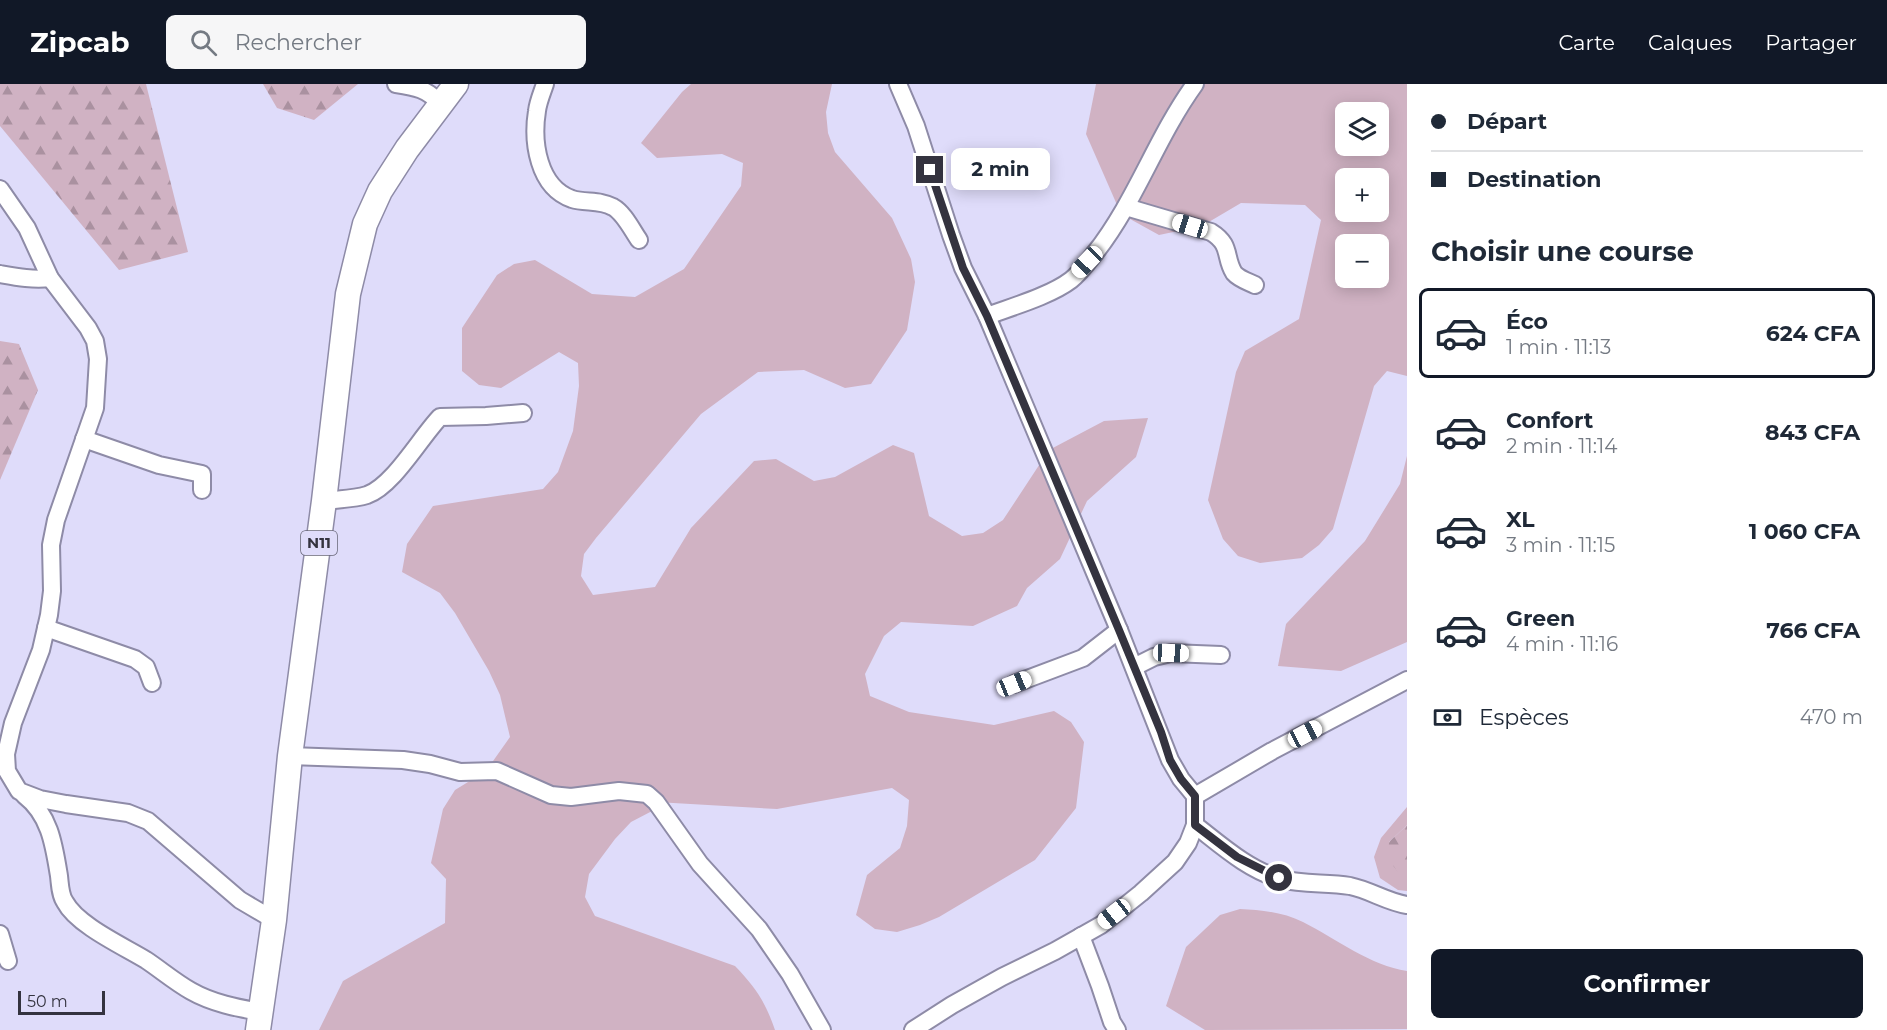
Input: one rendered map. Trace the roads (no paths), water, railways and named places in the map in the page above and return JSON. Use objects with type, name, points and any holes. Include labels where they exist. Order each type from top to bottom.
[{"type":"highway","name":"N11","points":[[259,1021],[274,920],[290,756],[324,501],[348,294],[365,224],[380,191],[407,149],[456,84]]},
{"type":"street","points":[[396,84],[429,92],[440,104]]},
{"type":"street","points":[[544,84],[537,110],[535,138],[539,159],[547,180],[558,192],[573,199],[611,206],[618,211],[639,240]]},
{"type":"street","points":[[897,84],[916,126],[963,268],[987,316],[1119,630],[1170,760],[1181,779],[1195,796],[1195,825],[1188,843],[1176,862],[1141,893],[1081,936],[1002,977],[919,1028]]},
{"type":"street","points":[[987,316],[1052,291],[1071,280],[1104,241],[1126,207],[1173,116],[1195,84]]},
{"type":"street","points":[[0,189],[27,228],[50,278],[79,314],[95,341],[98,359],[95,408],[56,520],[51,545],[52,591],[41,650],[14,723],[3,775],[33,802],[43,815],[54,841],[64,901],[71,911],[97,932],[147,961],[192,992],[230,1006],[259,1021]]},
{"type":"street","points":[[1126,207],[1211,232],[1220,238],[1227,251],[1233,272],[1256,285]]},
{"type":"street","points":[[0,274],[18,278],[50,278]]},
{"type":"street","points":[[324,501],[365,496],[380,489],[440,417],[524,413]]},
{"type":"street","points":[[84,439],[159,465],[202,474],[202,490]]},
{"type":"street","points":[[46,628],[135,659],[146,667],[152,683]]},
{"type":"street","points":[[1014,684],[1083,658],[1119,630]]},
{"type":"street","points":[[1134,667],[1154,657],[1171,653],[1221,655]]},
{"type":"street","points":[[1195,796],[1272,751],[1407,680]]},
{"type":"street","points":[[290,756],[403,760],[460,772],[497,771],[551,795],[571,797],[619,791],[647,794],[656,802],[699,864],[759,929],[790,974],[822,1030]]},
{"type":"street","points":[[19,791],[40,799],[128,813],[148,821],[240,900],[274,920]]},
{"type":"street","points":[[1195,825],[1237,857],[1279,878],[1306,883],[1350,886],[1389,901],[1407,905]]},
{"type":"street","points":[[0,934],[8,961]]},
{"type":"street","points":[[1081,936],[1106,1007],[1118,1030]]}]
